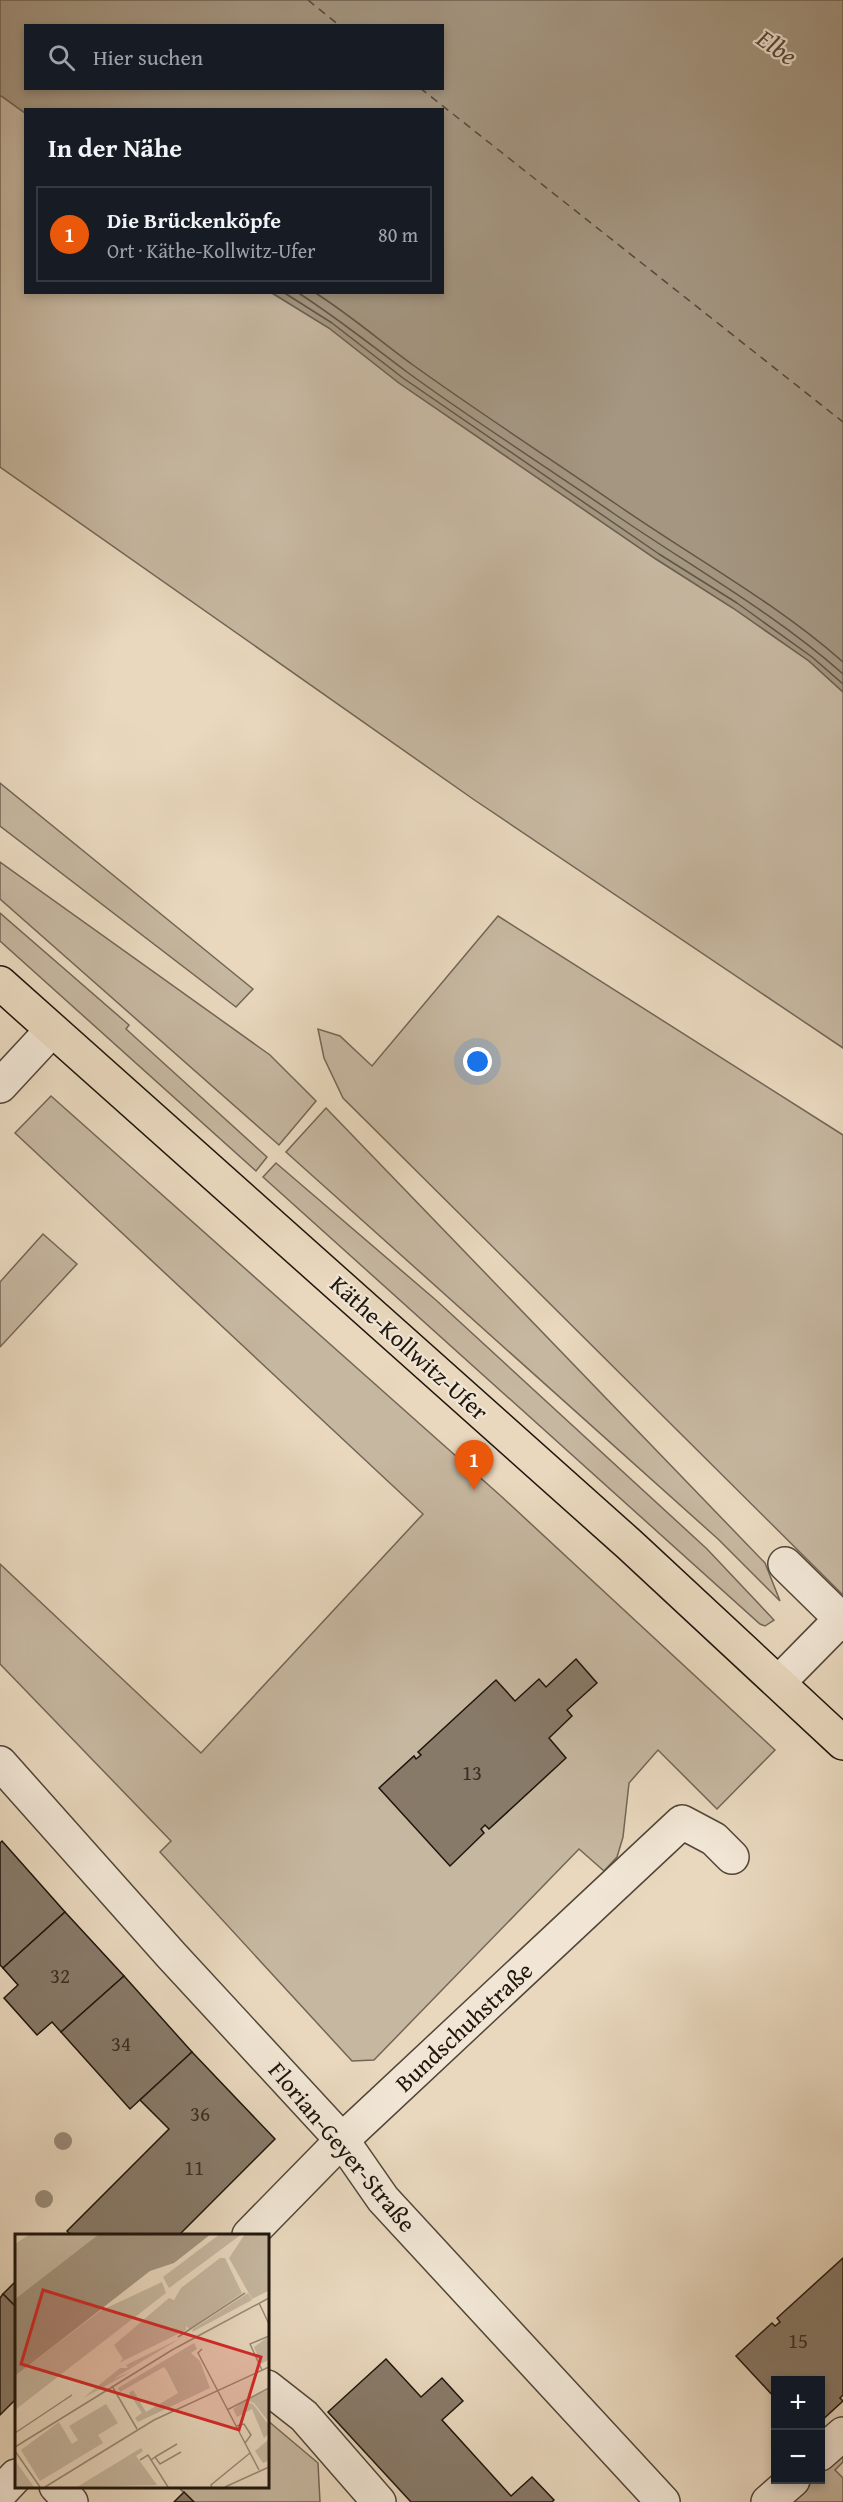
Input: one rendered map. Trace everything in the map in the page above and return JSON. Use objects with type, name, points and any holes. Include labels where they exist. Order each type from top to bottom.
[{"type":"main road","name":"Käthe-Kollwitz-Ufer","points":[[0,983],[603,1521],[843,1743]]},
{"type":"street","points":[[0,1086],[52,1030]]},
{"type":"street","points":[[779,1682],[842,1620],[784,1564]]},
{"type":"street","name":"Florian-Geyer-Straße","points":[[0,1763],[172,1956],[342,2140],[383,2199],[663,2502]]},
{"type":"street","name":"Bundschuhstraße","points":[[250,2234],[342,2140],[682,1822],[714,1839],[732,1857]]},
{"type":"street","points":[[268,2388],[304,2416],[379,2502]]},
{"type":"street","points":[[825,2450],[843,2434]]},
{"type":"street","points":[[0,2493],[15,2477]]},
{"type":"street","points":[[768,2502],[788,2484]]},
{"type":"street","points":[[57,2487],[71,2502]]},
{"type":"shaded area","points":[[0,95],[24,112],[24,294],[274,294],[329,328],[399,383],[809,661],[843,692],[843,1048],[473,799],[0,467]]},
{"type":"shaded area","points":[[0,783],[253,989],[236,1007],[0,826]]},
{"type":"shaded area","points":[[0,862],[270,1055],[316,1101],[279,1145],[0,899]]},
{"type":"shaded area","points":[[0,913],[129,1025],[126,1029],[267,1157],[256,1171],[0,941]]},
{"type":"shaded area","points":[[498,916],[843,1135],[843,1595],[343,1098],[324,1058],[318,1029],[340,1036],[372,1066]]},
{"type":"shaded area","points":[[51,1096],[502,1497],[775,1750],[717,1809],[658,1750],[629,1783],[623,1837],[617,1857],[604,1871],[579,1849],[374,2060],[352,2061],[160,1852],[171,1841],[0,1664],[0,1564],[201,1753],[423,1514],[15,1133]]},
{"type":"shaded area","points":[[326,1108],[765,1563],[780,1601],[718,1539],[286,1152]]},
{"type":"shaded area","points":[[276,1163],[437,1301],[707,1549],[774,1620],[765,1626],[760,1624],[263,1177]]},
{"type":"shaded area","points":[[43,1234],[77,1264],[0,1347],[0,1282]]},
{"type":"shaded area","points":[[268,2421],[318,2463],[320,2502],[194,2502],[178,2487],[268,2487]]},
{"type":"shaded area","points":[[843,2449],[843,2462],[835,2470],[843,2478],[843,2502],[786,2502],[806,2484],[825,2484],[825,2466]]},
{"type":"water","name":"Elbe","points":[[0,0],[843,0],[843,692],[809,661],[399,383],[329,328],[274,294],[444,294],[444,108],[24,108],[24,112],[0,95]]},
{"type":"building","points":[[576,1659],[597,1683],[567,1710],[572,1716],[549,1738],[566,1758],[489,1829],[485,1825],[481,1829],[484,1833],[450,1866],[379,1788],[414,1756],[416,1759],[421,1755],[418,1752],[496,1680],[515,1701],[539,1679],[546,1687]]},
{"type":"building","points":[[2,1841],[65,1912],[3,1968],[0,1965],[0,1843]]},
{"type":"building","points":[[65,1912],[124,1976],[61,2032],[52,2022],[37,2035],[4,1998],[18,1985],[3,1968]]},
{"type":"building","points":[[124,1976],[192,2052],[130,2109],[61,2032]]},
{"type":"building","points":[[192,2052],[275,2139],[180,2234],[70,2234],[67,2231],[169,2129],[140,2100]]},
{"type":"building","points":[[843,2258],[843,2395],[840,2398],[843,2401],[825,2417],[825,2376],[771,2376],[771,2394],[736,2356],[772,2323],[775,2326],[780,2322],[777,2318]]},
{"type":"building","points":[[15,2282],[15,2306],[3,2294]]},
{"type":"building","points":[[3,2294],[15,2306],[15,2400],[0,2415],[0,2298]]},
{"type":"building","points":[[386,2359],[421,2397],[442,2378],[463,2401],[442,2420],[511,2496],[532,2477],[554,2500],[552,2502],[411,2502],[328,2412]]},
{"type":"building","points":[[184,2492],[194,2502],[174,2502]]},
{"type":"ferry route","points":[[308,0],[338,24]]},
{"type":"ferry route","points":[[423,90],[843,422]]},
{"type":"place","name":"Die Brückenköpfe","points":[[474,1490]]}]
